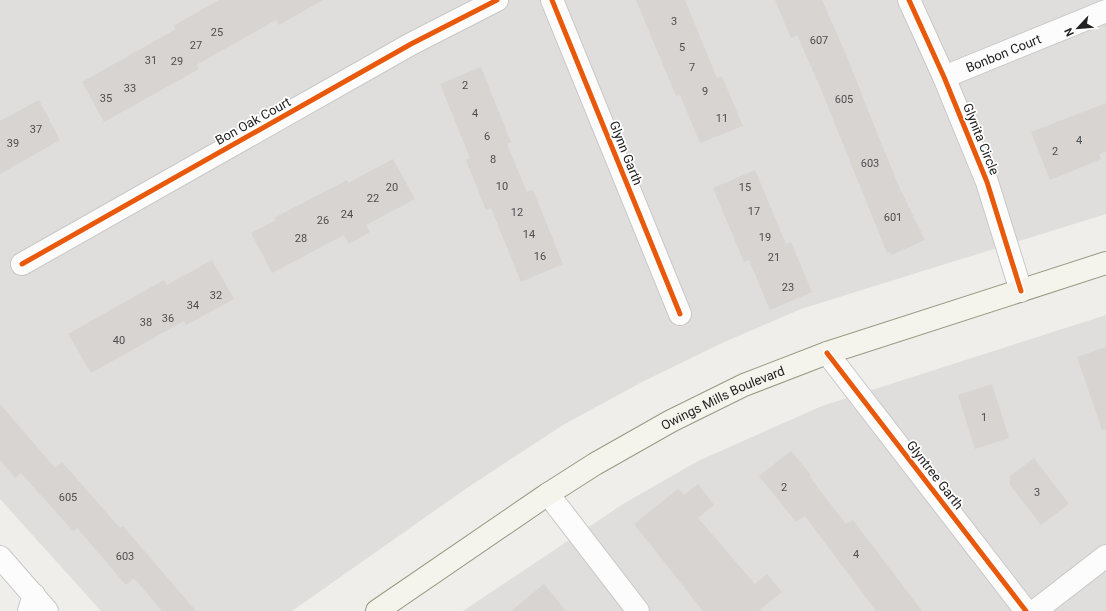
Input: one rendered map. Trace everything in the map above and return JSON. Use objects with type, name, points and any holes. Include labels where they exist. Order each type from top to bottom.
[{"type":"main road","name":"Owings Mills Boulevard","points":[[377,611],[548,494],[595,464],[671,421],[744,385],[827,353],[1106,263]]},
{"type":"street","name":"Bon Oak Court","points":[[22,264],[411,44],[497,0]]},
{"type":"street","name":"Glynn Garth","points":[[552,0],[680,314]]},
{"type":"street","name":"Glynita Circle","points":[[909,0],[944,77],[987,182],[1021,291]]},
{"type":"street","name":"Bonbon Court","points":[[944,77],[1106,11]]},
{"type":"street","name":"Glyntree Garth","points":[[827,353],[1026,611]]},
{"type":"street","points":[[548,494],[638,611]]},
{"type":"street","points":[[1035,611],[1106,556]]},
{"type":"street","points":[[0,557],[37,606]]},
{"type":"shaded area","points":[[0,0],[1106,0],[1106,214],[801,309],[722,343],[642,382],[563,425],[467,488],[292,611],[101,611],[0,499]]},
{"type":"shaded area","points":[[1106,315],[1106,611],[463,611],[623,504],[698,461],[822,406]]},
{"type":"building","points":[[219,0],[323,0],[279,25],[276,20],[196,65],[199,69],[104,122],[82,82],[176,29],[173,26]]},
{"type":"building","points":[[636,0],[685,0],[717,78],[722,76],[743,126],[700,143],[680,95],[676,96]]},
{"type":"building","points":[[775,0],[822,0],[847,57],[900,189],[925,240],[891,255],[890,252],[887,253],[820,87],[797,35],[791,38]]},
{"type":"building","points":[[481,67],[511,142],[507,144],[527,192],[533,190],[563,264],[521,282],[491,208],[486,210],[466,160],[470,158],[440,84]]},
{"type":"building","points":[[39,100],[60,140],[0,174],[0,121]]},
{"type":"building","points":[[1106,103],[1106,151],[1099,154],[1101,159],[1050,180],[1031,132]]},
{"type":"building","points":[[393,159],[415,199],[366,225],[370,232],[349,244],[344,235],[272,273],[251,233],[276,220],[274,218],[347,180],[348,183]]},
{"type":"building","points":[[755,170],[786,244],[791,242],[812,292],[770,310],[749,260],[744,262],[713,188]]},
{"type":"building","points":[[212,260],[234,299],[186,325],[184,321],[91,373],[68,334],[164,280],[167,285]]},
{"type":"building","points":[[1106,347],[1106,429],[1102,430],[1077,357]]},
{"type":"building","points":[[992,384],[1009,438],[975,449],[958,395]]},
{"type":"building","points":[[0,404],[55,468],[62,462],[120,528],[123,526],[196,611],[162,611],[134,578],[126,585],[77,528],[73,531],[21,473],[15,478],[0,460]]},
{"type":"building","points":[[791,451],[811,475],[809,476],[846,524],[853,520],[922,611],[876,611],[805,516],[796,522],[759,476]]},
{"type":"building","points":[[1034,458],[1069,504],[1041,525],[1010,485],[1010,476]]},
{"type":"building","points":[[698,484],[714,505],[698,518],[755,584],[767,574],[782,592],[758,611],[703,611],[634,524],[678,489],[684,495]]},
{"type":"building","points":[[544,584],[566,611],[511,611]]},
{"type":"cycle path","points":[[22,264],[411,44],[497,0]]},
{"type":"cycle path","points":[[552,0],[680,314]]},
{"type":"cycle path","points":[[909,0],[944,77],[987,182],[1021,291]]},
{"type":"cycle path","points":[[827,353],[1026,611]]}]
